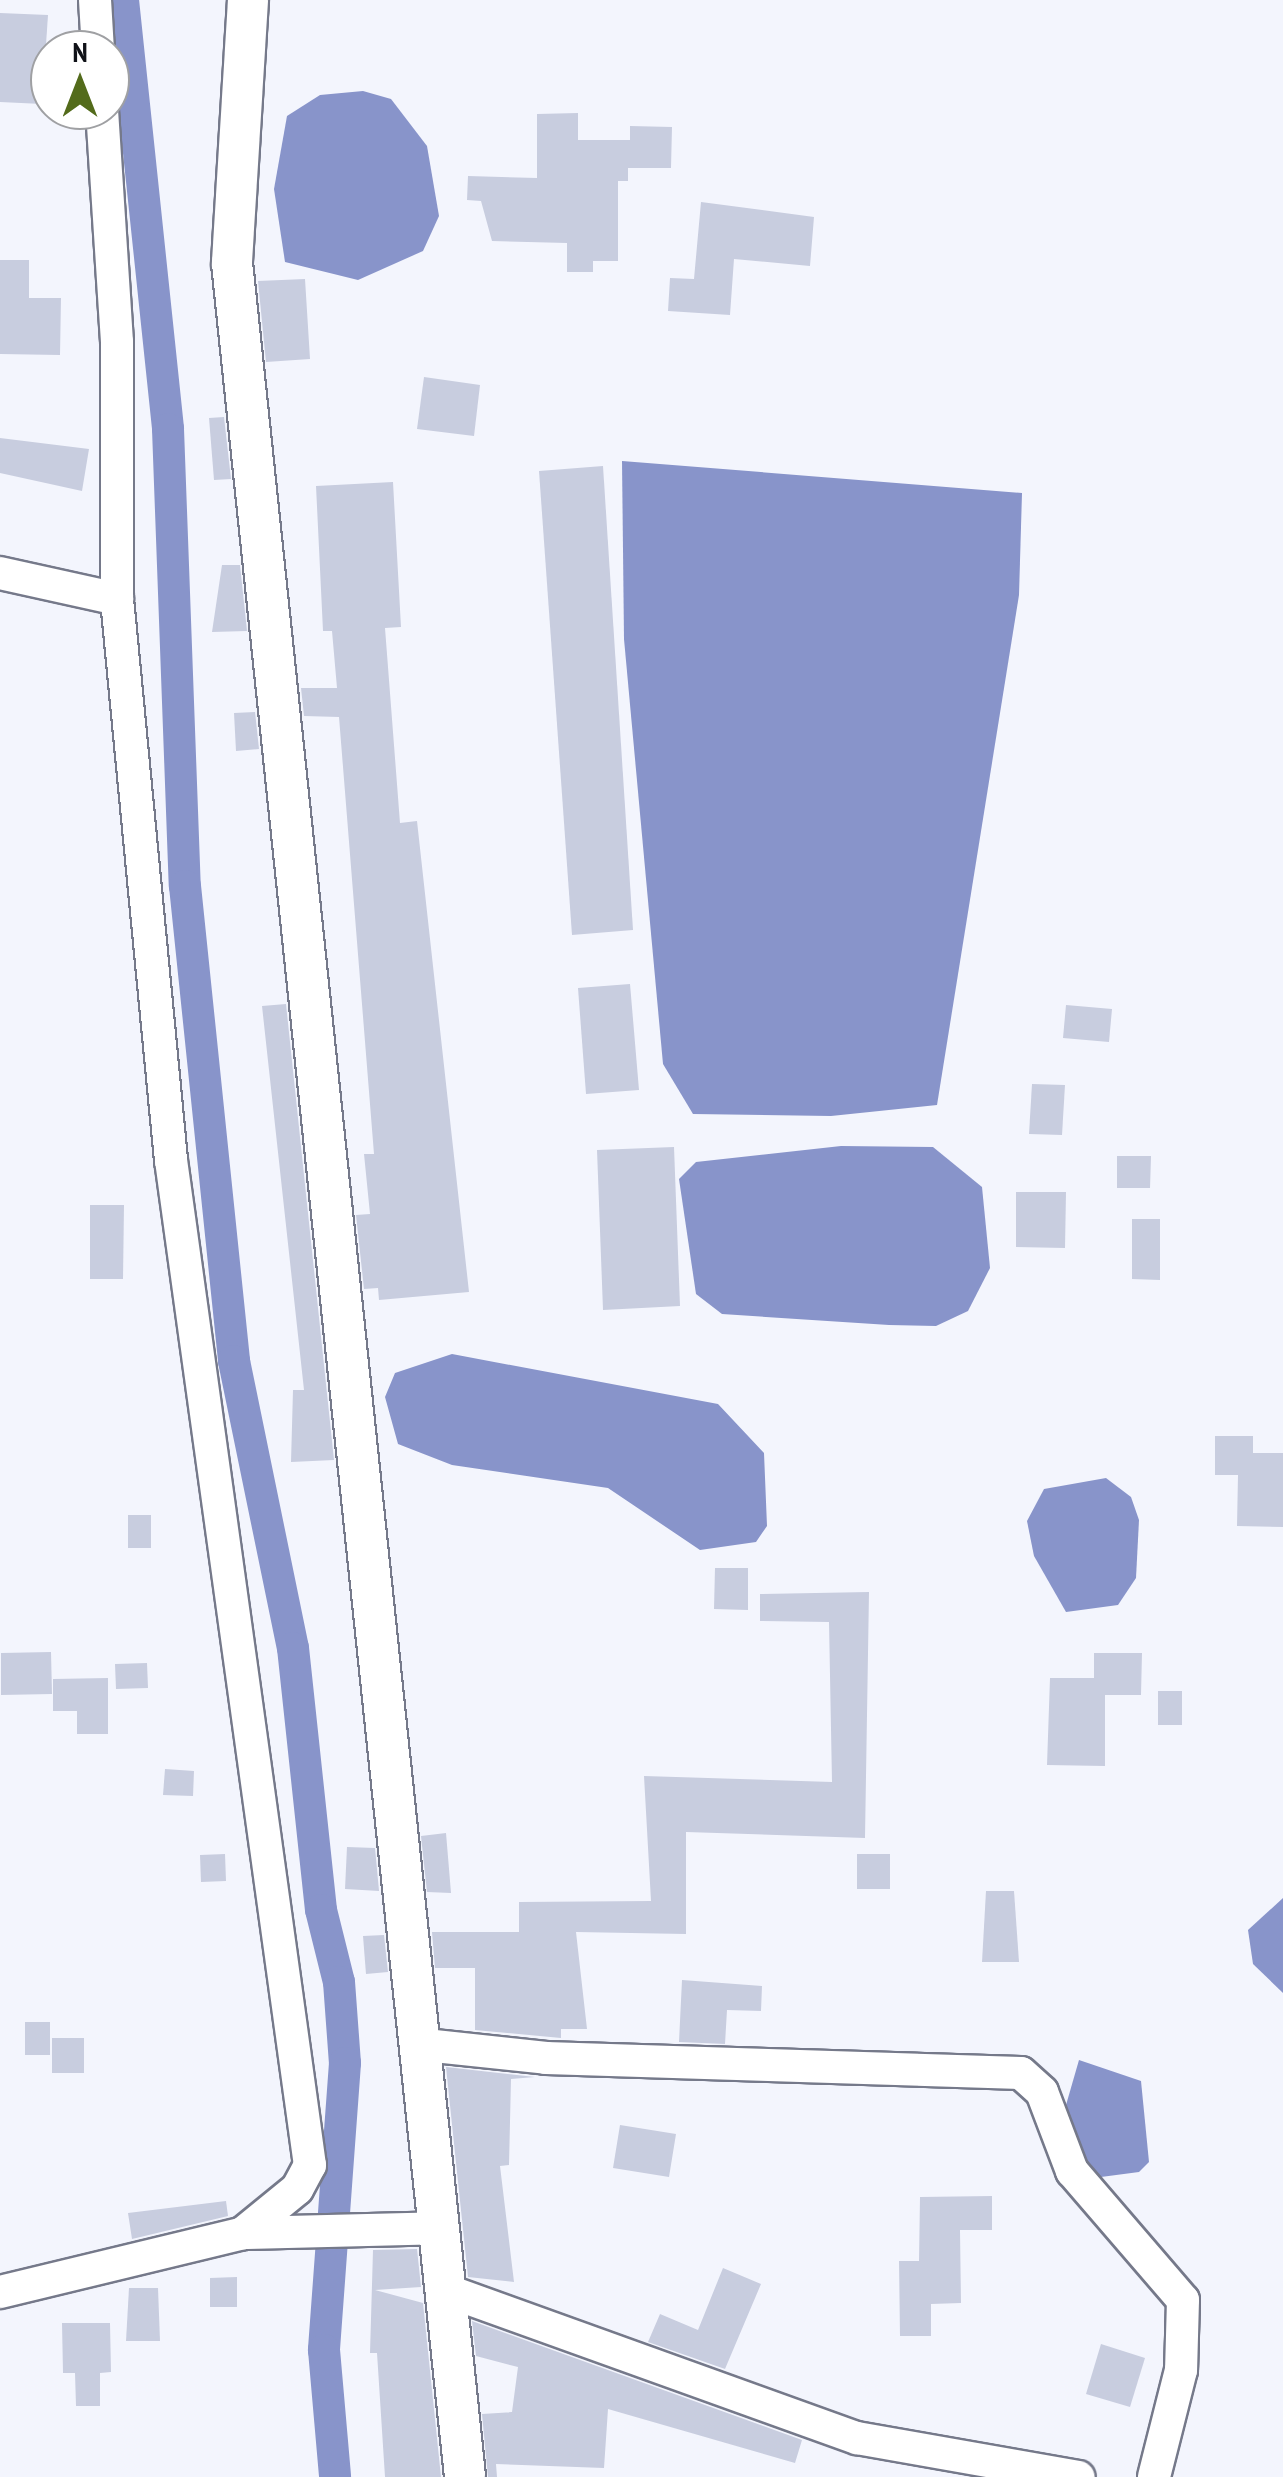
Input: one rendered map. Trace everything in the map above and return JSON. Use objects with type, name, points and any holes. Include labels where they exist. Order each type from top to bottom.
[{"type":"street","points":[[95,0],[97,30]]},
{"type":"street","points":[[248,0],[232,264],[391,1833],[426,2046],[465,2477]]},
{"type":"street","points":[[103,130],[117,342],[117,599],[190,1324],[289,1964],[310,2165],[297,2189],[243,2234]]},
{"type":"street","points":[[0,573],[117,599]]},
{"type":"street","points":[[426,2046],[546,2058],[1021,2073],[1042,2092],[1072,2171],[1183,2300],[1181,2370],[1154,2477]]},
{"type":"street","points":[[0,2292],[243,2234],[442,2228]]},
{"type":"street","points":[[448,2292],[857,2438],[1079,2477]]},
{"type":"water","points":[[363,91],[391,99],[427,146],[439,216],[423,251],[358,280],[285,262],[274,189],[287,116],[320,95]]},
{"type":"water","points":[[622,461],[1022,493],[1019,595],[937,1105],[831,1116],[693,1114],[663,1064],[624,639]]},
{"type":"water","points":[[841,1146],[933,1147],[982,1187],[990,1268],[968,1311],[936,1326],[889,1325],[722,1314],[696,1294],[679,1179],[696,1162]]},
{"type":"water","points":[[452,1354],[718,1404],[764,1453],[767,1526],[756,1542],[700,1550],[608,1488],[452,1465],[398,1444],[385,1397],[395,1373]]},
{"type":"water","points":[[1106,1478],[1131,1497],[1139,1520],[1136,1578],[1118,1605],[1066,1612],[1034,1556],[1027,1521],[1044,1489]]},
{"type":"water","points":[[1283,1898],[1283,1993],[1253,1964],[1248,1930]]},
{"type":"water","points":[[1079,2060],[1141,2081],[1149,2162],[1139,2172],[1101,2177],[1086,2167],[1064,2112]]},
{"type":"building","points":[[0,13],[48,15],[47,30],[30,30],[30,103],[0,102]]},
{"type":"building","points":[[578,113],[578,140],[630,140],[630,126],[672,127],[671,168],[628,168],[628,181],[618,181],[618,261],[593,261],[593,272],[567,272],[567,243],[492,241],[481,201],[467,200],[468,176],[537,178],[537,114]]},
{"type":"building","points":[[701,202],[814,217],[810,266],[734,259],[730,315],[668,311],[670,278],[694,279]]},
{"type":"building","points":[[0,260],[29,260],[29,298],[61,298],[60,355],[0,354]]},
{"type":"building","points":[[305,279],[310,359],[266,362],[258,281]]},
{"type":"building","points":[[424,377],[480,385],[474,436],[417,429]]},
{"type":"building","points":[[224,417],[231,479],[214,480],[209,418]]},
{"type":"building","points":[[0,438],[89,449],[82,491],[0,473]]},
{"type":"building","points":[[603,466],[633,930],[572,935],[539,471]]},
{"type":"building","points":[[393,482],[401,627],[385,628],[400,823],[417,821],[469,1292],[379,1300],[378,1288],[364,1289],[356,1215],[370,1214],[364,1154],[374,1154],[339,717],[304,716],[301,688],[337,688],[332,631],[323,631],[316,486]]},
{"type":"building","points":[[222,565],[240,565],[247,631],[212,632]]},
{"type":"building","points":[[255,712],[259,749],[236,751],[234,713]]},
{"type":"building","points":[[630,984],[639,1090],[586,1094],[578,988]]},
{"type":"building","points":[[286,1004],[334,1460],[291,1462],[293,1390],[304,1390],[262,1006]]},
{"type":"building","points":[[1066,1005],[1112,1009],[1109,1042],[1063,1038]]},
{"type":"building","points":[[1032,1084],[1065,1085],[1062,1135],[1029,1134]]},
{"type":"building","points":[[674,1147],[680,1306],[603,1310],[597,1150]]},
{"type":"building","points":[[1117,1156],[1151,1156],[1150,1188],[1117,1188]]},
{"type":"building","points":[[1016,1192],[1066,1192],[1065,1248],[1016,1247]]},
{"type":"building","points":[[90,1205],[124,1205],[123,1279],[90,1279]]},
{"type":"building","points":[[1132,1219],[1160,1219],[1160,1280],[1132,1279]]},
{"type":"building","points":[[1215,1436],[1253,1436],[1253,1453],[1283,1453],[1283,1527],[1237,1526],[1238,1475],[1215,1475]]},
{"type":"building","points":[[128,1515],[151,1515],[151,1548],[128,1548]]},
{"type":"building","points":[[715,1568],[748,1568],[748,1610],[714,1609]]},
{"type":"building","points":[[869,1592],[865,1838],[686,1832],[686,1934],[576,1932],[587,2029],[561,2029],[561,2038],[475,2030],[475,1968],[435,1968],[432,1932],[519,1932],[519,1902],[651,1901],[644,1776],[832,1782],[829,1622],[760,1621],[760,1594]]},
{"type":"building","points":[[51,1652],[52,1694],[1,1695],[1,1653]]},
{"type":"building","points":[[1094,1653],[1142,1653],[1141,1695],[1105,1695],[1105,1766],[1047,1765],[1050,1678],[1094,1678]]},
{"type":"building","points":[[147,1663],[148,1688],[116,1689],[115,1664]]},
{"type":"building","points":[[108,1678],[108,1734],[77,1734],[77,1711],[53,1711],[53,1679]]},
{"type":"building","points":[[1158,1691],[1182,1691],[1182,1725],[1158,1725]]},
{"type":"building","points":[[165,1769],[194,1771],[193,1796],[163,1795]]},
{"type":"building","points":[[446,1833],[451,1893],[427,1892],[421,1836]]},
{"type":"building","points":[[347,1847],[375,1848],[379,1891],[345,1889]]},
{"type":"building","points":[[225,1854],[226,1881],[201,1882],[200,1855]]},
{"type":"building","points":[[857,1854],[890,1854],[890,1889],[857,1889]]},
{"type":"building","points":[[986,1891],[1014,1891],[1019,1962],[982,1962]]},
{"type":"building","points":[[384,1935],[388,1972],[366,1974],[363,1936]]},
{"type":"building","points":[[682,1980],[762,1986],[761,2011],[727,2010],[725,2044],[679,2042]]},
{"type":"building","points":[[25,2022],[50,2022],[50,2055],[25,2055]]},
{"type":"building","points":[[52,2038],[84,2038],[84,2073],[52,2073]]},
{"type":"building","points":[[446,2067],[535,2077],[511,2079],[509,2165],[500,2166],[514,2282],[468,2277]]},
{"type":"building","points":[[620,2125],[676,2134],[669,2177],[613,2168]]},
{"type":"building","points":[[992,2196],[992,2230],[960,2230],[961,2303],[931,2304],[931,2336],[900,2336],[899,2261],[919,2261],[920,2197]]},
{"type":"building","points":[[226,2201],[228,2216],[132,2239],[128,2213]]},
{"type":"building","points":[[417,2249],[421,2287],[375,2290],[423,2303],[441,2477],[385,2477],[377,2353],[370,2353],[373,2250]]},
{"type":"building","points":[[723,2268],[761,2284],[725,2369],[648,2342],[660,2314],[698,2330]]},
{"type":"building","points":[[237,2277],[237,2307],[210,2307],[210,2278]]},
{"type":"building","points":[[129,2288],[158,2288],[160,2341],[126,2341]]},
{"type":"building","points":[[472,2321],[802,2440],[795,2463],[608,2409],[604,2468],[496,2464],[497,2477],[488,2477],[482,2414],[512,2412],[518,2367],[476,2356]]},
{"type":"building","points":[[62,2323],[110,2323],[111,2372],[100,2373],[100,2406],[76,2406],[75,2373],[63,2373]]},
{"type":"building","points":[[1101,2344],[1145,2358],[1130,2407],[1086,2394]]},
{"type":"waterway","points":[[123,0],[168,429],[185,886],[234,1361],[293,1648],[321,1910],[339,1982],[345,2063],[324,2350],[335,2477]]}]
